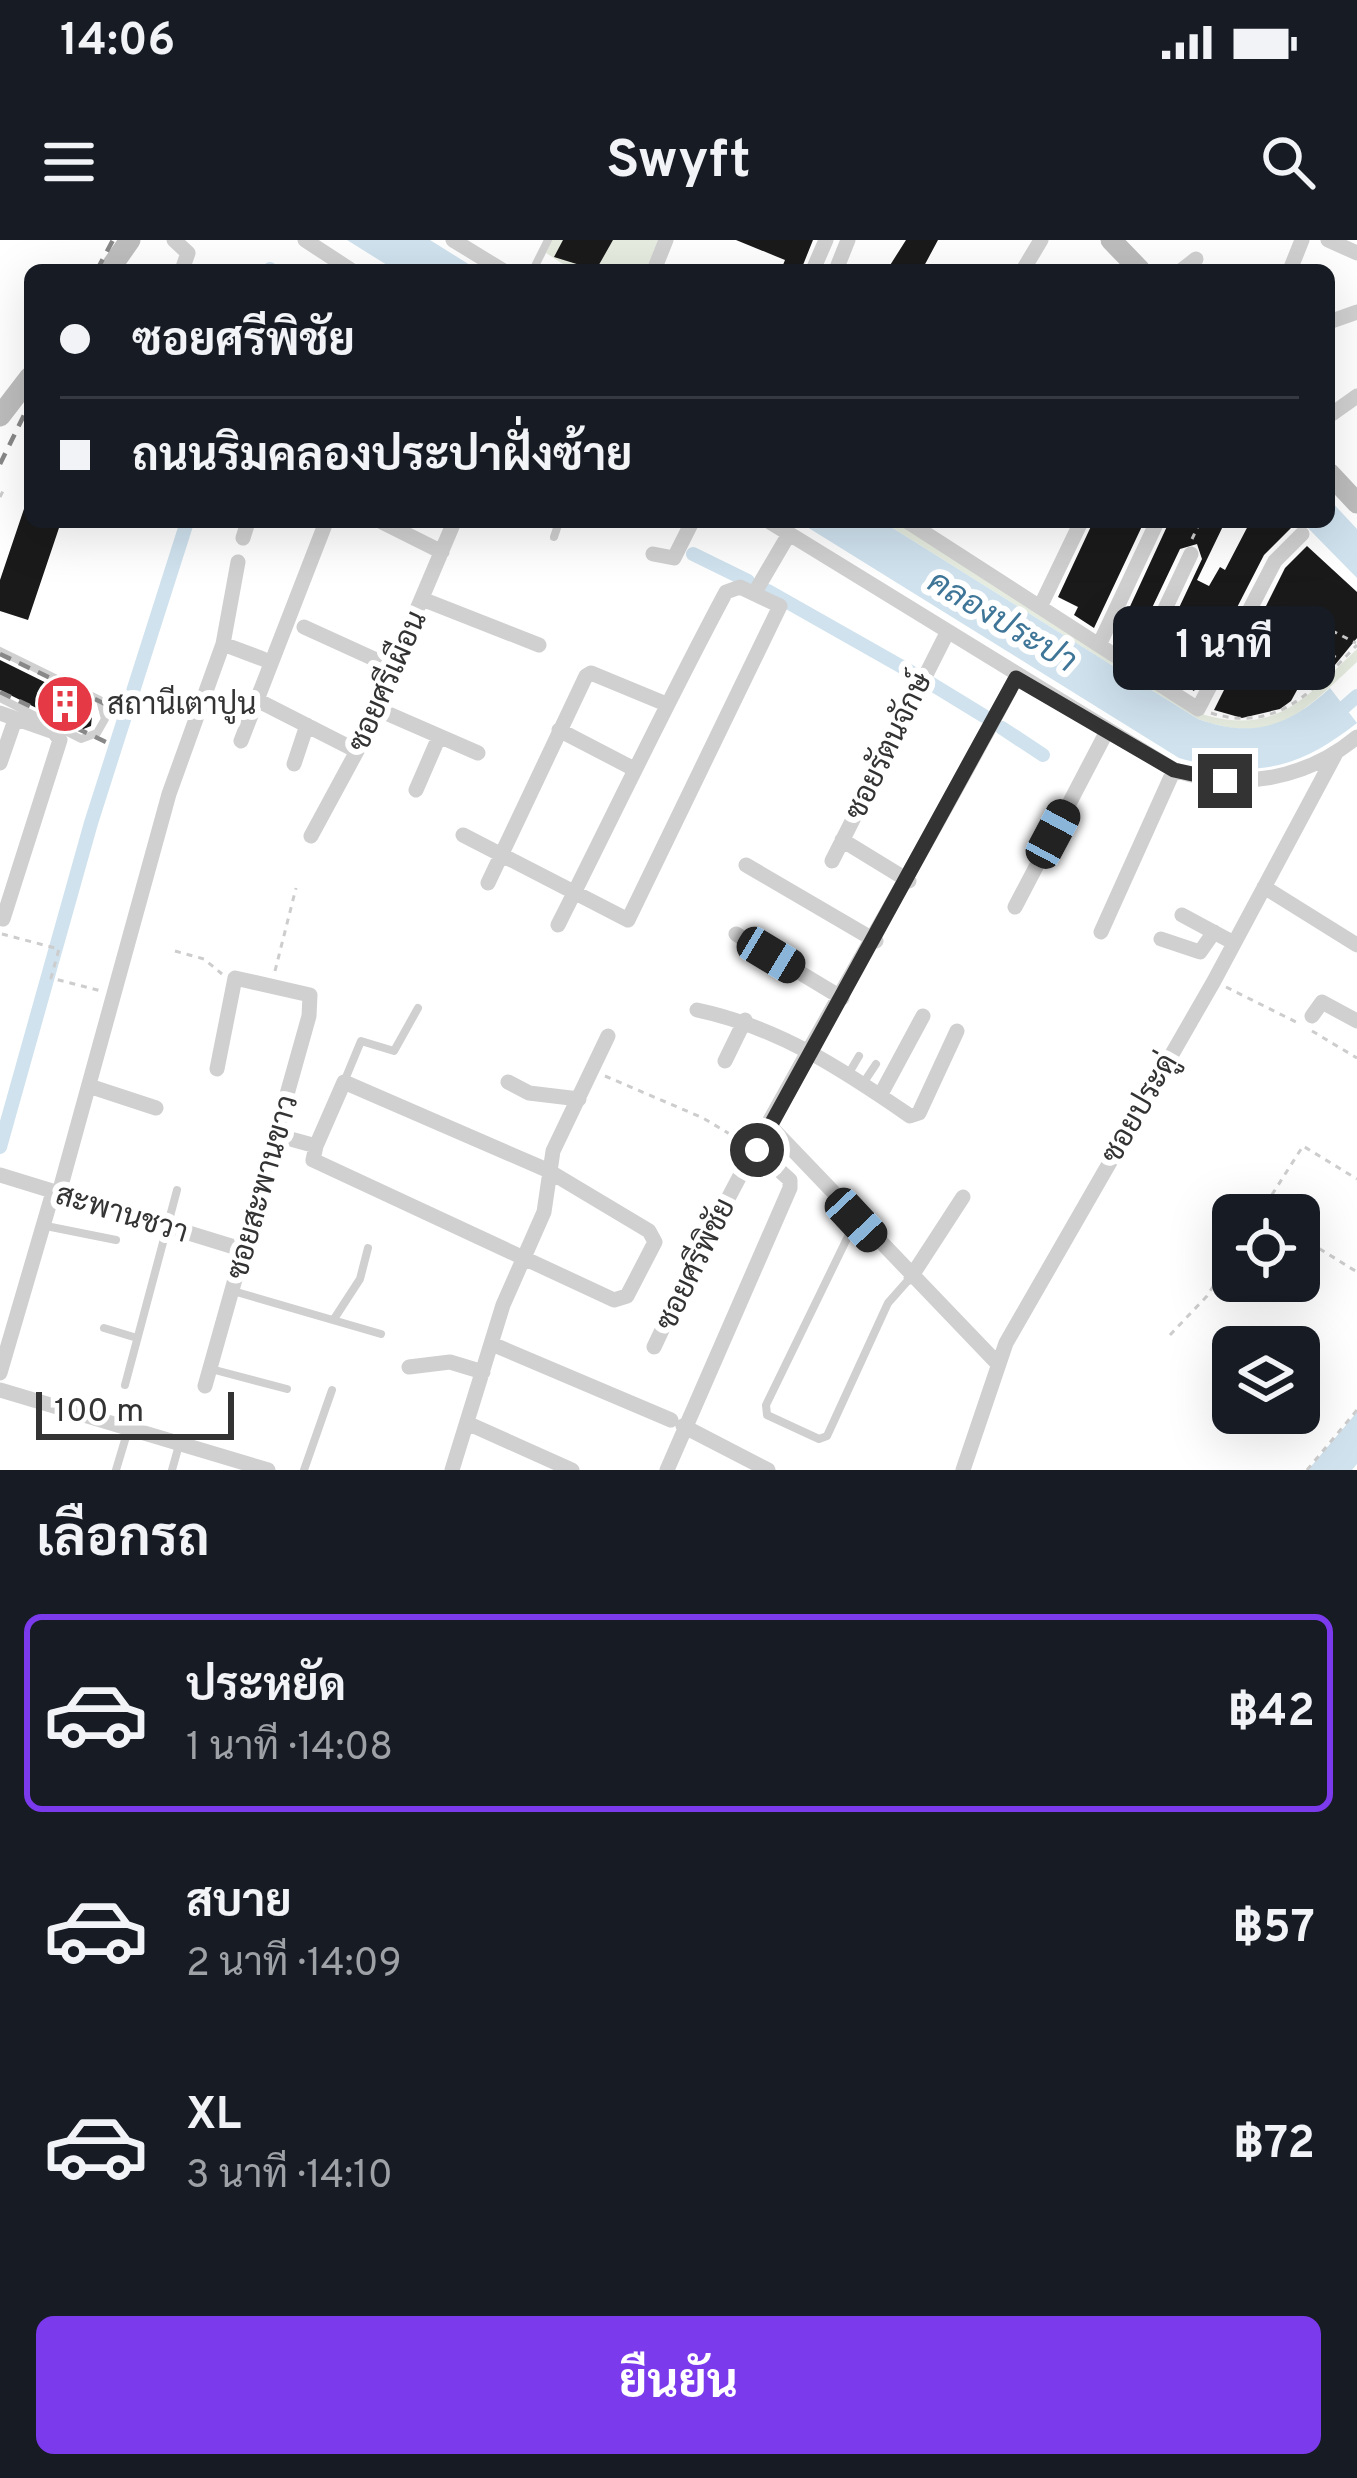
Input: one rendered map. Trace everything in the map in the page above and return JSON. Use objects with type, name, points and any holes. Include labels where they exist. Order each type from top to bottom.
[{"type":"main road","points":[[1111,240],[1133,264]]},
{"type":"main road","points":[[0,416],[24,385]]},
{"type":"main road","points":[[1335,479],[1357,503]]},
{"type":"street","points":[[174,240],[188,254],[184,264]]},
{"type":"street","points":[[305,240],[338,264]]},
{"type":"street","points":[[453,240],[492,264]]},
{"type":"street","points":[[1328,240],[1357,253]]},
{"type":"street","points":[[1190,264],[1196,259]]},
{"type":"street","points":[[241,741],[324,528]]},
{"type":"street","points":[[394,528],[442,552]]},
{"type":"street","name":"ซอยศรีเผือน","points":[[311,836],[357,751],[452,528]]},
{"type":"street","points":[[653,554],[674,558],[689,528]]},
{"type":"street","points":[[780,528],[1016,678],[1174,770],[1247,781],[1283,776],[1335,755],[1357,737]]},
{"type":"street","points":[[918,528],[1198,709],[1275,561],[1302,534]]},
{"type":"street","points":[[1041,605],[1078,528]]},
{"type":"street","points":[[1100,643],[1154,528]]},
{"type":"street","points":[[754,592],[789,534]]},
{"type":"street","points":[[1137,668],[1191,554]]},
{"type":"street","points":[[0,1373],[89,1087],[176,774],[223,644],[238,562]]},
{"type":"street","points":[[463,835],[504,858],[574,895],[623,920],[633,916],[780,607],[754,592],[732,587],[726,592],[666,704],[574,895],[558,925]]},
{"type":"street","points":[[422,599],[538,645]]},
{"type":"street","points":[[304,627],[394,668]]},
{"type":"street","name":"ซอยรัตนจักษ์","points":[[832,861],[947,633]]},
{"type":"street","points":[[223,644],[263,659]]},
{"type":"street","points":[[488,883],[504,858],[559,730],[591,673],[666,704]]},
{"type":"street","name":"ซอยศรีพิชัย","points":[[654,1348],[715,1217],[909,881],[1016,678]]},
{"type":"street","points":[[256,699],[357,751]]},
{"type":"street","points":[[376,709],[478,753]]},
{"type":"street","points":[[0,764],[8,717],[54,732],[60,740],[1,926]]},
{"type":"street","points":[[294,764],[308,725]]},
{"type":"street","points":[[559,730],[634,769]]},
{"type":"street","points":[[1016,907],[1106,733]]},
{"type":"street","points":[[416,790],[440,737]]},
{"type":"street","name":"ซอยประดู่","points":[[963,1470],[998,1364],[1335,755]]},
{"type":"street","points":[[1101,932],[1174,770]]},
{"type":"street","points":[[842,840],[909,881]]},
{"type":"street","points":[[746,866],[875,941]]},
{"type":"street","points":[[1264,886],[1357,945]]},
{"type":"street","points":[[1182,915],[1234,943]]},
{"type":"street","points":[[1161,939],[1200,952],[1214,932]]},
{"type":"street","points":[[736,934],[842,998]]},
{"type":"street","points":[[217,1070],[236,980],[274,984]]},
{"type":"street","name":"ซอยสะพานขาว","points":[[205,1387],[310,1016],[310,995],[274,984]]},
{"type":"street","points":[[1312,1016],[1322,1002],[1357,1021]]},
{"type":"street","points":[[697,1010],[746,1020],[809,1050],[910,1116],[919,1113],[958,1031]]},
{"type":"street","points":[[881,1094],[923,1016]]},
{"type":"street","points":[[725,1061],[746,1020]]},
{"type":"street","points":[[452,1470],[522,1259],[544,1212],[547,1170],[608,1036]]},
{"type":"street","points":[[344,1082],[547,1170],[650,1231],[655,1242],[632,1289],[618,1301],[314,1160],[316,1146],[344,1082]]},
{"type":"street","points":[[508,1082],[529,1093],[579,1099]]},
{"type":"street","points":[[89,1087],[156,1108]]},
{"type":"street","points":[[769,1125],[998,1364]]},
{"type":"street","points":[[276,1135],[316,1146]]},
{"type":"street","points":[[667,1470],[677,1423],[790,1188],[790,1180],[757,1150]]},
{"type":"street","name":"สะพานชวา","points":[[0,1176],[244,1250]]},
{"type":"street","points":[[911,1277],[963,1197]]},
{"type":"street","points":[[492,1344],[677,1423],[769,1470]]},
{"type":"street","points":[[409,1367],[450,1362],[483,1372]]},
{"type":"street","points":[[0,1390],[179,1444],[227,1464],[268,1470]]},
{"type":"street","points":[[467,1423],[572,1470]]},
{"type":"lane","points":[[554,536],[557,528]]},
{"type":"lane","points":[[0,651],[100,700],[105,719],[97,733],[81,739],[0,698]]},
{"type":"lane","points":[[344,1082],[361,1041],[394,1051],[418,1008]]},
{"type":"lane","points":[[855,1079],[859,1056]]},
{"type":"lane","points":[[855,1079],[876,1064]]},
{"type":"lane","points":[[125,1384],[171,1227],[177,1190]]},
{"type":"lane","points":[[856,1220],[766,1405],[767,1415],[819,1438],[827,1436],[888,1303],[911,1277]]},
{"type":"lane","points":[[44,1225],[116,1240]]},
{"type":"lane","points":[[334,1319],[360,1279],[368,1248]]},
{"type":"lane","points":[[233,1291],[381,1334]]},
{"type":"lane","points":[[0,1304],[20,1310]]},
{"type":"lane","points":[[104,1328],[138,1338]]},
{"type":"lane","points":[[211,1369],[287,1389]]},
{"type":"lane","points":[[304,1470],[332,1390]]},
{"type":"lane","points":[[116,1470],[129,1429]]},
{"type":"lane","points":[[172,1470],[179,1444]]},
{"type":"path","points":[[0,496],[4,489]]},
{"type":"path","points":[[1191,554],[1186,551],[1197,528]]},
{"type":"path","points":[[1198,709],[1249,720],[1281,715],[1357,645],[1322,625]]},
{"type":"path","points":[[1300,635],[1342,661]]},
{"type":"path","points":[[274,984],[282,925],[296,888]]},
{"type":"path","points":[[1,926],[59,949],[51,978],[115,995]]},
{"type":"path","points":[[176,951],[204,959],[236,980]]},
{"type":"path","points":[[1214,981],[1357,1058]]},
{"type":"path","points":[[593,1071],[703,1118],[757,1150]]},
{"type":"path","points":[[1273,1194],[1303,1146],[1357,1179]]},
{"type":"path","points":[[1320,1249],[1357,1272]]},
{"type":"path","points":[[1170,1335],[1212,1287]]},
{"type":"path","points":[[1307,1470],[1357,1410]]},
{"type":"shaded area","points":[[552,240],[658,240],[648,264],[563,264],[546,253]]},
{"type":"shaded area","points":[[893,528],[906,528],[1205,715],[1253,720],[1273,715],[1307,695],[1357,649],[1357,662],[1321,696],[1286,719],[1248,729],[1198,719]]},
{"type":"water","points":[[347,240],[430,240],[468,264],[385,264]]},
{"type":"water","points":[[1335,505],[1357,529],[1357,578],[1308,528],[1335,528]]},
{"type":"water","points":[[809,528],[893,528],[1198,719],[1236,728],[1269,725],[1300,712],[1330,688],[1357,723],[1314,752],[1272,766],[1229,768],[1179,758]]},
{"type":"water","points":[[1357,1412],[1357,1464],[1352,1470],[1308,1470]]},
{"type":"building","points":[[563,240],[613,240],[599,264],[554,257]]},
{"type":"building","points":[[736,240],[813,240],[803,264],[783,264],[785,260]]},
{"type":"building","points":[[906,240],[938,240],[925,264],[891,264]]},
{"type":"building","points":[[24,509],[24,528],[59,528],[28,620],[0,611],[0,580]]},
{"type":"building","points":[[1090,528],[1141,528],[1094,628],[1074,615],[1078,607],[1058,597]]},
{"type":"building","points":[[1166,528],[1222,528],[1197,580],[1209,586],[1220,567],[1225,570],[1247,528],[1291,528],[1264,555],[1194,691],[1152,665],[1202,559],[1197,544],[1180,549],[1131,652],[1114,641]]},
{"type":"building","points":[[1307,546],[1357,592],[1357,638],[1330,671],[1325,668],[1318,679],[1307,672],[1291,701],[1280,709],[1242,718],[1214,710],[1285,568]]},
{"type":"building","points":[[0,660],[93,706],[91,726],[81,730],[0,690]]},
{"type":"waterway","points":[[0,1147],[91,823],[185,528]]},
{"type":"waterway","points":[[693,554],[748,581]]},
{"type":"waterway","points":[[768,591],[911,672]]},
{"type":"waterway","points":[[930,683],[984,716]]},
{"type":"waterway","name":"คลองประปา","points":[[1334,716],[1357,696]]},
{"type":"waterway","points":[[1002,728],[1043,755]]},
{"type":"railway","points":[[100,264],[113,240]]},
{"type":"railway","points":[[0,464],[24,415]]},
{"type":"railway","points":[[0,654],[122,712]]},
{"type":"railway","points":[[0,692],[108,743]]},
{"type":"place","name":"สถานีเตาปูน","points":[[65,704]]},
{"type":"route","points":[[757,1150],[809,1050],[909,881],[1016,678],[1174,770],[1225,781]]}]
